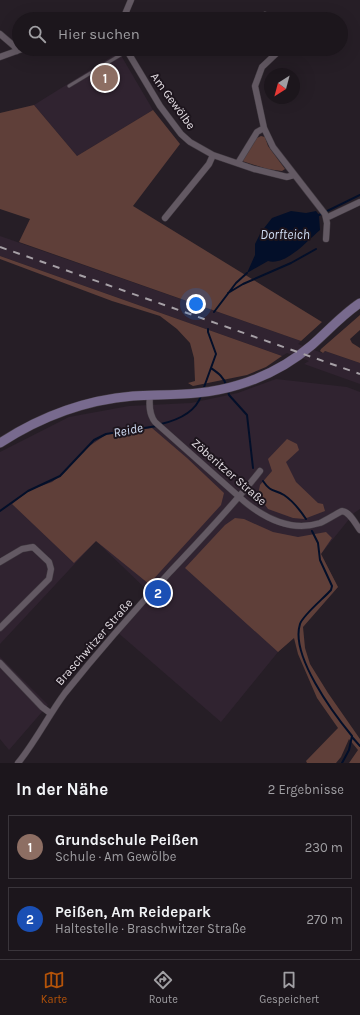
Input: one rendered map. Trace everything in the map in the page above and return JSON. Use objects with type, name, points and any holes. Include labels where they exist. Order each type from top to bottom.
[{"type":"main road","points":[[0,443],[32,424],[71,408],[106,399],[150,395],[194,394],[230,388],[260,377],[292,360],[313,344],[343,316],[360,303]]},
{"type":"street","points":[[126,12],[131,0]]},
{"type":"street","points":[[0,34],[12,44]]},
{"type":"street","points":[[0,57],[12,53]]},
{"type":"street","name":"Am Gewölbe","points":[[130,56],[160,106],[181,134],[190,142],[212,155],[268,173],[287,177],[294,175]]},
{"type":"street","points":[[274,56],[262,67],[255,86],[264,128],[273,147],[324,214],[326,239]]},
{"type":"street","points":[[238,163],[257,132],[264,128]]},
{"type":"street","points":[[165,218],[209,164],[212,155]]},
{"type":"street","points":[[324,214],[360,202]]},
{"type":"street","name":"Zöberitzer Straße","points":[[150,395],[150,409],[155,422],[260,514],[279,522],[294,526],[312,525],[345,511],[360,530]]},
{"type":"street","name":"Braschwitzer Straße","points":[[18,763],[31,746],[50,713],[65,692],[260,471]]},
{"type":"street","points":[[0,562],[22,549],[33,547],[49,562],[51,569],[49,578],[0,628]]},
{"type":"street","points":[[0,663],[42,707],[50,713]]},
{"type":"lane","points":[[68,86],[116,56]]},
{"type":"shaded area","points":[[113,56],[121,56],[153,110],[77,156],[34,105]]},
{"type":"shaded area","points":[[34,105],[77,156],[153,110],[180,144],[133,206],[322,322],[301,341],[19,242],[30,219],[0,209],[0,113]]},
{"type":"shaded area","points":[[261,136],[265,137],[268,146],[285,169],[282,171],[267,169],[242,161],[255,139]]},
{"type":"shaded area","points":[[0,236],[301,341],[298,344],[322,353],[325,351],[360,363],[360,384],[304,364],[309,361],[287,353],[282,356],[0,256]]},
{"type":"shaded area","points":[[0,256],[282,356],[266,367],[247,375],[193,386],[188,383],[195,381],[194,358],[190,343],[177,329],[160,316],[112,301],[0,259]]},
{"type":"shaded area","points":[[360,315],[360,330],[350,339],[352,343],[360,348],[360,363],[325,351],[323,353],[320,351],[321,349]]},
{"type":"shaded area","points":[[276,379],[347,387],[360,392],[360,509],[354,513],[321,554],[338,587],[294,637],[278,652],[221,722],[116,631],[148,591],[96,541],[0,644],[0,452],[69,417],[129,406],[191,403],[238,393]]},
{"type":"shaded area","points":[[152,428],[224,493],[221,505],[149,584],[96,541],[74,563],[12,504],[30,490],[52,482],[64,473],[85,449],[107,434]]},
{"type":"shaded area","points":[[287,439],[297,444],[299,450],[286,462],[296,482],[318,503],[323,504],[325,511],[304,519],[293,518],[268,509],[258,495],[260,485],[272,471],[268,459]]},
{"type":"shaded area","points":[[235,518],[244,519],[273,532],[298,537],[326,532],[332,538],[321,554],[338,587],[303,627],[305,648],[310,664],[360,739],[360,763],[349,763],[358,750],[349,739],[341,757],[336,763],[307,763],[306,761],[338,728],[317,698],[298,654],[294,638],[278,652],[185,568],[225,525]]},
{"type":"shaded area","points":[[0,657],[48,705],[9,750],[0,739]]},
{"type":"water","name":"Dorfteich","points":[[291,211],[306,213],[316,211],[319,215],[320,230],[296,252],[282,260],[275,262],[268,261],[247,273],[255,255],[255,244],[261,232],[272,218]]},
{"type":"waterway","name":"Reide","points":[[319,215],[360,195]]},
{"type":"waterway","points":[[228,293],[243,284],[291,263],[316,249]]},
{"type":"waterway","name":"Reide","points":[[214,312],[236,283],[247,273]]},
{"type":"waterway","name":"Reide","points":[[203,390],[216,354],[208,329]]},
{"type":"waterway","points":[[211,368],[222,377],[226,385]]},
{"type":"waterway","points":[[228,391],[229,395],[247,415],[253,468]]},
{"type":"waterway","name":"Reide","points":[[161,424],[185,415],[195,407],[201,396]]},
{"type":"waterway","name":"Reide","points":[[0,511],[28,491],[60,476],[94,440],[106,434],[157,426]]},
{"type":"waterway","points":[[263,481],[271,489],[281,493],[290,500],[306,519]]},
{"type":"waterway","points":[[312,531],[318,543],[320,560],[332,586],[331,590],[309,611],[302,620],[300,624],[299,637],[301,651],[315,683],[334,713],[352,736],[349,750],[342,763]]},
{"type":"waterway","points":[[352,737],[360,746]]},
{"type":"railway","points":[[0,247],[360,374]]},
{"type":"place","name":"Grundschule Peißen","points":[[105,78]]},
{"type":"place","name":"Peißen, Am Reidepark","points":[[158,593]]}]
